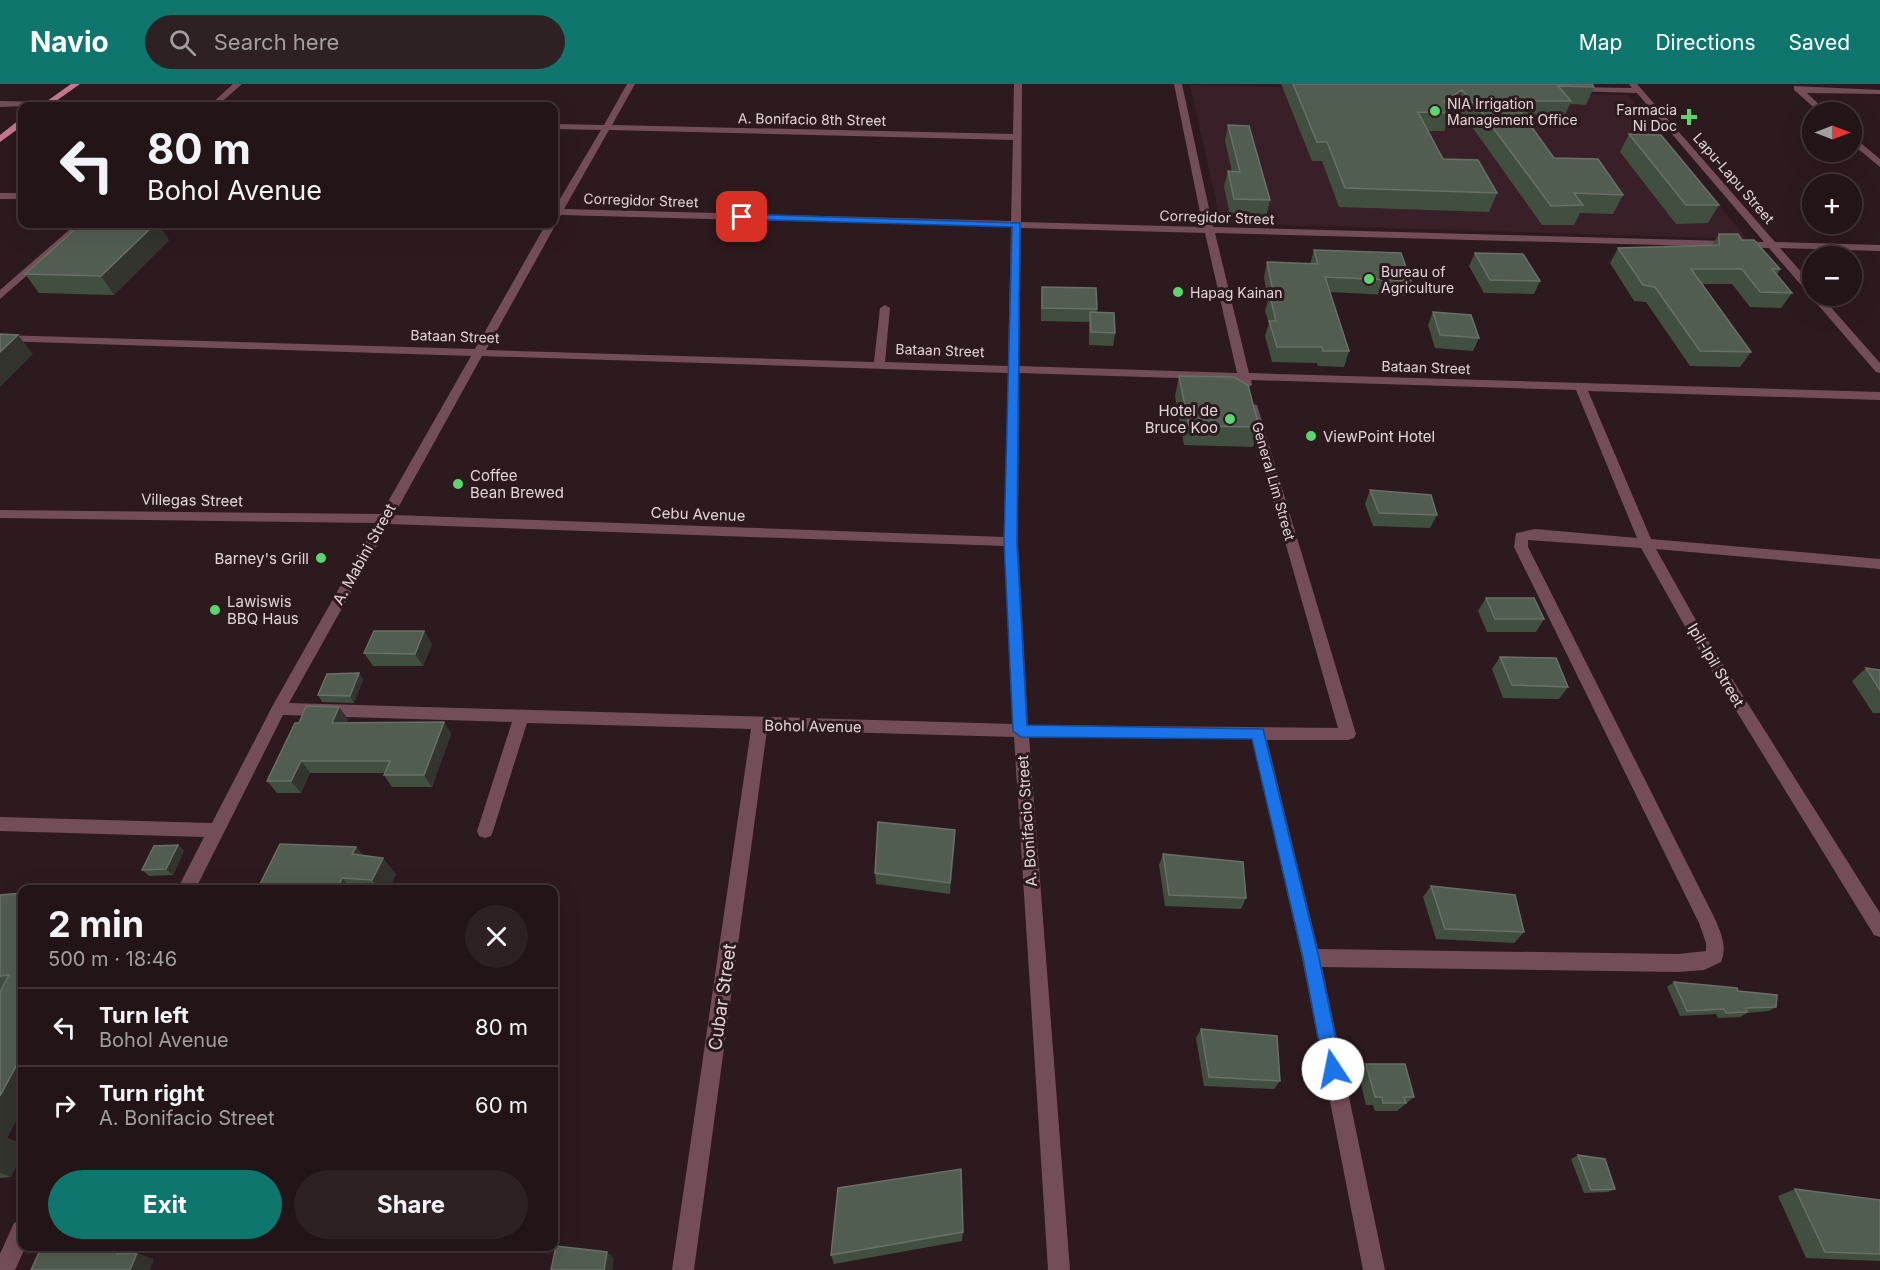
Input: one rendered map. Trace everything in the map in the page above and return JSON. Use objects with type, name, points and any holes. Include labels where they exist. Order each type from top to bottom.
[{"type":"main road","points":[[50,102],[75,84]]},
{"type":"main road","points":[[0,139],[18,126]]},
{"type":"street","points":[[218,102],[238,84]]},
{"type":"street","name":"A. Mabini Street","points":[[558,210],[631,84]]},
{"type":"street","name":"A. Bonifacio Street","points":[[1018,84],[1011,542],[1021,731],[1059,1270]]},
{"type":"street","name":"General Lim Street","points":[[1178,84],[1243,376],[1348,734]]},
{"type":"street","points":[[1796,87],[1880,92]]},
{"type":"street","points":[[1796,87],[1812,102]]},
{"type":"street","points":[[1562,89],[1636,88]]},
{"type":"street","name":"Lapu-Lapu Street","points":[[1636,88],[1802,280]]},
{"type":"street","points":[[0,104],[18,105]]},
{"type":"street","name":"A. Bonifacio 8th Street","points":[[558,126],[1017,137]]},
{"type":"street","points":[[1862,147],[1878,161]]},
{"type":"street","points":[[0,196],[18,196]]},
{"type":"street","name":"Corregidor Street","points":[[558,217],[1017,224],[1880,248]]},
{"type":"street","points":[[0,296],[76,228]]},
{"type":"street","name":"A. Mabini Street","points":[[188,885],[278,709],[548,228]]},
{"type":"street","points":[[1825,306],[1880,370]]},
{"type":"street","points":[[879,364],[885,308]]},
{"type":"street","name":"Bataan Street","points":[[0,338],[1880,396]]},
{"type":"street","name":"Ipil-Ipil Street","points":[[1581,387],[1646,544],[1696,635],[1880,929]]},
{"type":"street","name":"Villegas Street","points":[[0,514],[384,519]]},
{"type":"street","name":"Cebu Avenue","points":[[384,519],[1011,542]]},
{"type":"street","points":[[1311,958],[1678,963],[1704,961],[1715,956],[1715,943],[1707,921],[1519,541],[1521,536],[1535,534],[1879,565]]},
{"type":"street","name":"Bohol Avenue","points":[[278,709],[521,718],[1021,731],[1348,734]]},
{"type":"street","points":[[486,831],[521,718]]},
{"type":"street","name":"Cubar Street","points":[[683,1270],[760,724]]},
{"type":"street","points":[[1258,733],[1311,958],[1374,1270]]},
{"type":"street","points":[[0,824],[216,830]]},
{"type":"street","points":[[4,1270],[18,1240]]},
{"type":"shaded area","points":[[1190,85],[1628,95],[1747,239],[1221,223]]},
{"type":"building","points":[[1293,84],[1592,84],[1594,87],[1558,86],[1571,101],[1513,101],[1554,158],[1598,159],[1623,195],[1574,193],[1583,205],[1551,206],[1482,113],[1462,90],[1444,101],[1451,113],[1418,112],[1443,159],[1478,160],[1497,193],[1345,188],[1327,142],[1317,142]]},
{"type":"building","points":[[1228,125],[1249,126],[1270,200],[1234,199],[1228,171],[1240,172]]},
{"type":"building","points":[[1629,134],[1661,135],[1719,205],[1686,205]]},
{"type":"building","points":[[77,228],[151,228],[101,276],[25,274]]},
{"type":"building","points":[[1719,234],[1738,234],[1742,240],[1754,240],[1780,269],[1772,269],[1792,293],[1760,292],[1742,269],[1691,269],[1751,352],[1700,351],[1655,287],[1643,285],[1618,248],[1719,245]]},
{"type":"building","points":[[1314,250],[1401,253],[1411,281],[1325,277],[1349,351],[1323,351],[1322,347],[1277,347],[1269,321],[1276,321],[1270,296],[1274,296],[1267,262],[1318,264]]},
{"type":"building","points":[[1475,253],[1523,254],[1540,281],[1490,280]]},
{"type":"building","points":[[1042,287],[1096,288],[1097,309],[1042,308]]},
{"type":"building","points":[[1090,312],[1114,313],[1115,333],[1091,332]]},
{"type":"building","points":[[1433,312],[1471,315],[1479,338],[1440,335]]},
{"type":"building","points":[[0,334],[18,335],[0,352]]},
{"type":"building","points":[[1179,376],[1234,377],[1248,385],[1259,427],[1189,426]]},
{"type":"building","points":[[1370,490],[1431,495],[1437,515],[1379,513]]},
{"type":"building","points":[[1486,598],[1534,598],[1544,619],[1495,619]]},
{"type":"building","points":[[374,631],[424,631],[415,654],[364,653]]},
{"type":"building","points":[[1500,657],[1556,658],[1568,687],[1512,685]]},
{"type":"building","points":[[1866,668],[1880,670],[1880,690]]},
{"type":"building","points":[[359,673],[350,696],[318,695],[327,674]]},
{"type":"building","points":[[306,706],[339,707],[332,723],[444,722],[424,775],[384,775],[390,761],[301,761],[291,781],[267,781],[295,723],[299,723]]},
{"type":"building","points":[[878,822],[955,830],[950,883],[875,873]]},
{"type":"building","points":[[280,844],[356,847],[352,854],[383,858],[372,880],[342,878],[339,885],[260,885]]},
{"type":"building","points":[[178,845],[166,869],[142,870],[154,846]]},
{"type":"building","points":[[1163,854],[1243,862],[1246,898],[1169,895]]},
{"type":"building","points":[[1431,886],[1515,895],[1524,932],[1445,929]]},
{"type":"building","points":[[18,893],[18,1062],[0,1096],[0,992],[9,975],[0,976],[0,895]]},
{"type":"building","points":[[1674,982],[1737,988],[1738,991],[1777,995],[1776,1007],[1746,1008],[1747,1012],[1726,1013],[1724,1009],[1687,1011]]},
{"type":"building","points":[[1201,1029],[1277,1036],[1280,1081],[1209,1077]]},
{"type":"building","points":[[1366,1064],[1405,1064],[1414,1097],[1404,1097],[1406,1103],[1383,1103],[1382,1097],[1375,1097]]},
{"type":"building","points":[[1578,1155],[1605,1159],[1615,1189],[1591,1190]]},
{"type":"building","points":[[961,1169],[963,1232],[831,1255],[838,1188]]},
{"type":"building","points":[[1795,1189],[1880,1200],[1880,1254],[1825,1252]]},
{"type":"building","points":[[558,1246],[607,1252],[604,1270],[551,1270]]},
{"type":"building","points":[[40,1251],[137,1253],[130,1270],[31,1270]]},
{"type":"place","name":"NIA Irrigation Management Office","points":[[1435,111]]},
{"type":"place","name":"Farmacia Ni Doc","points":[[1689,117]]},
{"type":"place","name":"Bureau of Agriculture","points":[[1369,279]]},
{"type":"place","name":"Hapag Kainan","points":[[1178,292]]},
{"type":"place","name":"Hotel de Bruce Koo","points":[[1230,419]]},
{"type":"place","name":"ViewPoint Hotel","points":[[1311,436]]},
{"type":"place","name":"Coffee Bean Brewed","points":[[458,484]]},
{"type":"place","name":"Barney's Grill","points":[[321,558]]},
{"type":"place","name":"Lawiswis BBQ Haus","points":[[215,610]]},
{"type":"route","points":[[742,217],[1017,224],[1011,542],[1021,731],[1258,733],[1311,958],[1333,1069]]}]
